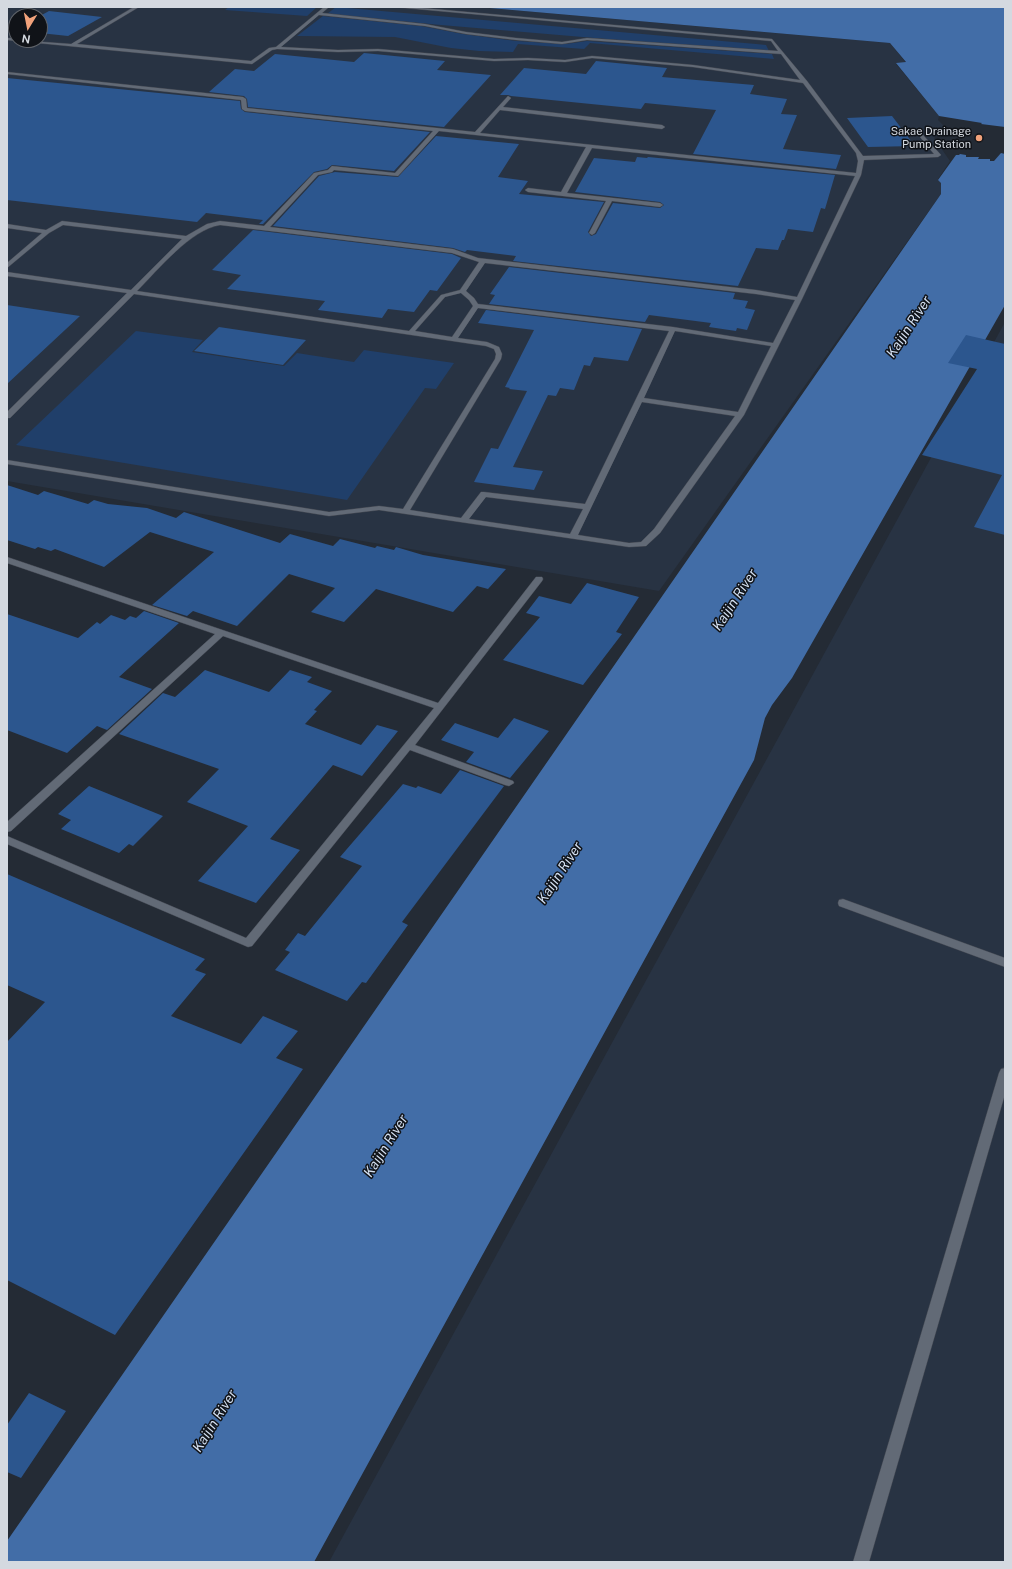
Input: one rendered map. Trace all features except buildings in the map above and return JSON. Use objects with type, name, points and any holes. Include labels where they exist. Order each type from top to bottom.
[{"type":"street","points":[[71,46],[136,7]]},
{"type":"street","points":[[7,39],[252,63],[271,50],[277,48],[327,7]]},
{"type":"street","points":[[396,7],[772,40],[862,158]]},
{"type":"street","points":[[318,14],[426,25],[466,33],[562,43],[587,39],[782,53]]},
{"type":"street","points":[[277,48],[333,51],[378,50],[494,60],[528,59],[565,61],[592,57],[693,66],[805,82]]},
{"type":"street","points":[[7,73],[243,99],[245,109],[858,175]]},
{"type":"street","points":[[476,134],[508,98]]},
{"type":"street","points":[[500,108],[662,127]]},
{"type":"street","points":[[266,228],[316,174],[330,171],[332,168],[396,175],[437,130]]},
{"type":"street","points":[[862,158],[938,155],[923,137]]},
{"type":"street","points":[[563,194],[590,146]]},
{"type":"street","points":[[7,462],[329,514],[380,508],[573,538],[629,545],[644,544],[657,531],[740,415],[799,299],[858,175],[862,158]]},
{"type":"street","points":[[528,190],[660,205]]},
{"type":"street","points":[[592,233],[610,199]]},
{"type":"street","points":[[7,266],[47,232],[62,223],[187,238]]},
{"type":"street","points":[[7,416],[187,238],[209,225],[220,223],[453,252],[484,260],[756,292],[799,299]]},
{"type":"street","points":[[7,226],[47,232]]},
{"type":"street","points":[[410,333],[443,296],[462,291],[484,260]]},
{"type":"street","points":[[7,274],[133,291],[454,339],[487,344],[497,348],[500,354],[498,359],[405,512]]},
{"type":"street","points":[[462,291],[472,299],[476,306]]},
{"type":"street","points":[[476,306],[672,329],[775,345]]},
{"type":"street","points":[[454,339],[476,306]]},
{"type":"street","points":[[573,538],[672,329]]},
{"type":"street","points":[[639,399],[740,415]]},
{"type":"street","points":[[463,520],[484,494],[587,508]]},
{"type":"street","points":[[7,560],[440,708]]},
{"type":"street","points":[[7,840],[248,943],[440,708],[540,579]]},
{"type":"street","points":[[7,828],[221,633]]},
{"type":"street","points":[[408,746],[509,783]]},
{"type":"street","points":[[842,903],[1005,962]]},
{"type":"street","points":[[861,1562],[1005,1074]]},
{"type":"shaded area","points":[[7,7],[478,7],[890,43],[906,63],[896,64],[939,116],[938,120],[946,128],[934,138],[950,161],[938,179],[941,183],[941,194],[659,591],[7,481]]},
{"type":"shaded area","points":[[229,7],[317,7],[307,16],[225,10]]},
{"type":"shaded area","points":[[336,7],[766,45],[769,51],[689,46],[327,14]]},
{"type":"shaded area","points":[[323,16],[421,26],[463,34],[516,41],[566,44],[587,41],[772,54],[774,59],[590,43],[584,49],[518,44],[513,52],[451,48],[395,37],[297,36]]},
{"type":"shaded area","points":[[1005,322],[1005,1562],[329,1562]]},
{"type":"shaded area","points":[[136,331],[203,340],[192,352],[284,366],[297,353],[354,362],[364,350],[454,363],[436,389],[425,388],[347,500],[16,445]]},
{"type":"water","points":[[478,7],[1005,7],[1005,127],[939,116],[896,63],[906,62],[890,43]]},
{"type":"water","name":"Kaijin River","points":[[1001,153],[1005,154],[1005,305],[792,678],[772,705],[765,718],[754,760],[314,1562],[7,1562],[7,1541],[941,194],[941,183],[938,180],[956,155],[960,154],[966,155],[966,157],[979,157],[978,159],[990,159],[990,161],[994,161]]},
{"type":"place","name":"Sakae Drainage Pump Station","points":[[979,138]]}]
